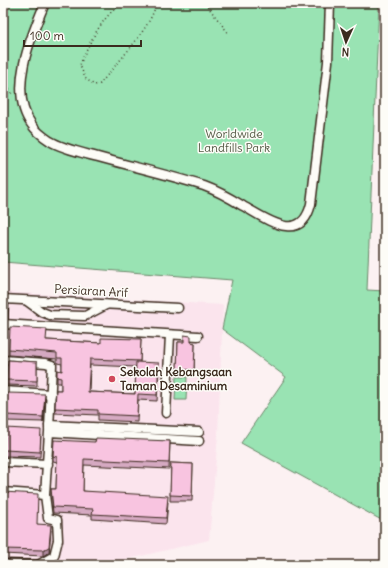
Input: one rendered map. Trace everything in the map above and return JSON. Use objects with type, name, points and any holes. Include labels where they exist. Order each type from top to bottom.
[{"type":"lane","points":[[44,3],[33,30],[24,62],[22,99],[26,115],[32,125],[50,141],[83,153],[204,186],[222,193],[276,224],[285,226],[297,225],[304,219],[310,204],[328,62],[330,3]]},
{"type":"lane","points":[[4,299],[3,325],[198,336]]},
{"type":"lane","name":"Persiaran Arif","points":[[4,299],[178,308]]},
{"type":"lane","points":[[26,300],[42,312],[50,314],[85,316],[107,304]]},
{"type":"lane","points":[[166,413],[170,335]]},
{"type":"lane","points":[[3,360],[46,363],[52,366],[48,464],[45,495],[48,518],[57,520],[58,540],[54,556],[37,565],[3,564]]},
{"type":"lane","points":[[3,391],[51,394]]},
{"type":"lane","points":[[49,429],[199,432]]},
{"type":"lane","points":[[49,429],[199,441]]},
{"type":"lane","points":[[3,462],[48,464]]},
{"type":"lane","points":[[3,492],[45,495]]},
{"type":"path","points":[[124,3],[110,15],[95,32],[80,65],[84,78],[94,85],[100,84],[112,68],[121,61],[150,18],[156,3]]},
{"type":"path","points":[[205,3],[229,34]]},
{"type":"path","points":[[3,66],[9,89],[16,98],[22,99]]},
{"type":"shaded area","points":[[3,292],[223,305],[218,435],[209,540],[103,565],[3,565]]},
{"type":"green space","name":"Worldwide Landfills Park","points":[[3,3],[379,3],[367,290],[385,291],[385,522],[241,443],[286,377],[222,329],[232,280],[3,262]]},
{"type":"green space","points":[[176,377],[187,377],[186,400],[175,400]]},
{"type":"building","points":[[10,327],[47,329],[46,340],[101,343],[101,338],[141,339],[140,361],[90,359],[88,392],[135,394],[136,362],[159,363],[157,395],[138,394],[137,416],[98,414],[98,410],[55,408],[56,390],[61,390],[61,378],[57,377],[57,370],[62,371],[62,358],[57,358],[57,353],[9,349]]},
{"type":"building","points":[[184,335],[191,336],[191,342],[195,343],[194,370],[177,369],[178,342],[184,342]]},
{"type":"building","points":[[8,360],[37,362],[37,381],[7,380]]},
{"type":"building","points":[[7,393],[45,394],[43,417],[6,415]]},
{"type":"building","points":[[6,428],[41,430],[40,452],[5,450]]},
{"type":"building","points":[[96,438],[170,441],[169,463],[84,459],[83,491],[168,496],[166,518],[92,514],[93,509],[53,507],[51,489],[56,489],[57,457],[53,456],[54,440],[95,442]]},
{"type":"building","points":[[171,463],[193,464],[192,496],[170,495]]},
{"type":"building","points":[[3,492],[38,494],[37,524],[51,525],[49,547],[43,550],[3,549],[3,527],[5,514],[3,514]]},
{"type":"place","name":"Sekolah Kebangsaan Taman Desaminium","points":[[112,379]]}]
